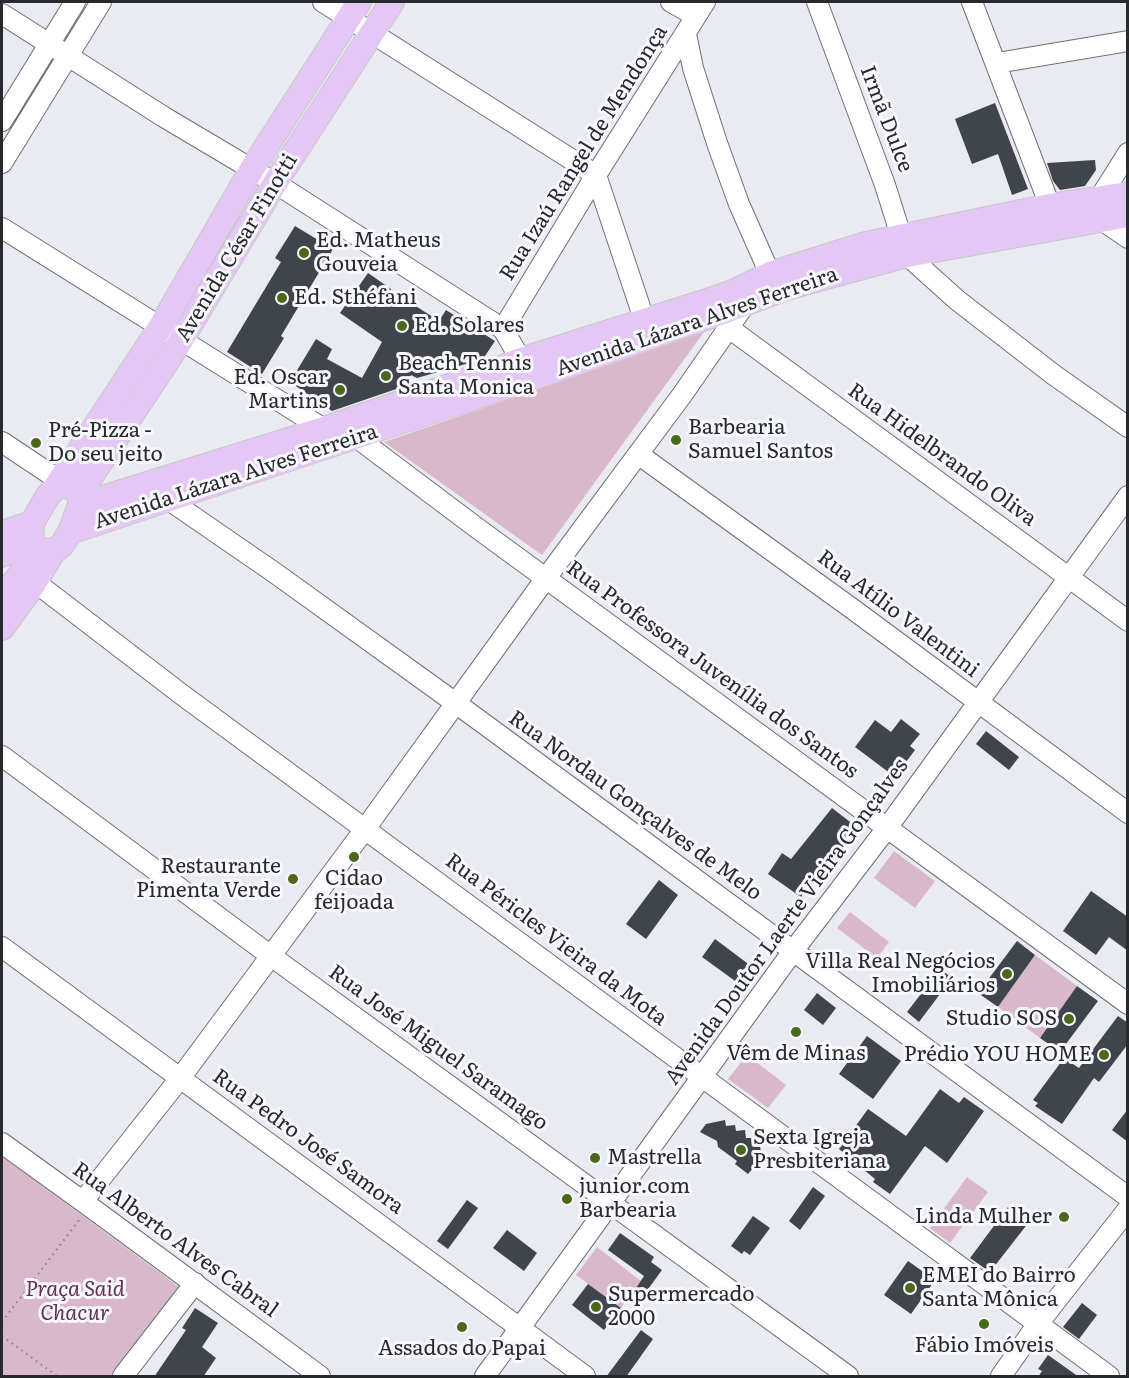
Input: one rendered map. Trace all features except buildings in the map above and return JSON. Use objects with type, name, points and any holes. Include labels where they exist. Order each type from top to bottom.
[{"type":"main road","name":"Avenida César Finotti","points":[[68,490],[181,340],[275,183],[392,2]]},
{"type":"main road","name":"Avenida César Finotti","points":[[68,490],[252,169],[354,10]]},
{"type":"main road","name":"Avenida Lázara Alves Ferreira","points":[[68,490],[324,429],[455,394],[647,328],[770,274],[866,244],[904,245],[1100,209],[1128,194]]},
{"type":"main road","name":"Avenida Lázara Alves Ferreira","points":[[70,532],[356,437],[455,394],[521,360],[745,304],[904,245],[1050,206],[1100,209],[1128,215]]},
{"type":"main road","points":[[2,533],[39,542],[62,545],[70,532],[68,490],[47,497],[39,542],[35,582],[2,628]]},
{"type":"main road","points":[[2,555],[39,542]]},
{"type":"main road","points":[[2,599],[39,542]]},
{"type":"street","points":[[2,121],[75,2]]},
{"type":"street","points":[[2,163],[101,2]]},
{"type":"street","points":[[323,2],[354,10],[373,33],[596,175],[647,328]]},
{"type":"street","points":[[671,2],[700,9]]},
{"type":"street","name":"Irmã Dulce","points":[[816,2],[885,185],[904,245]]},
{"type":"street","points":[[972,2],[1050,206]]},
{"type":"street","name":"Rua Izaú Rangel de Mendonça","points":[[503,329],[700,9]]},
{"type":"street","points":[[2,14],[164,117],[275,183],[503,329],[521,360]]},
{"type":"street","points":[[686,34],[693,68],[717,143],[739,204],[770,274]]},
{"type":"street","points":[[996,63],[1128,40]]},
{"type":"street","points":[[1128,153],[1100,209],[1128,238]]},
{"type":"street","points":[[2,228],[324,429]]},
{"type":"street","points":[[904,245],[957,300],[1054,375],[1128,427]]},
{"type":"street","points":[[86,1204],[457,704],[745,304]]},
{"type":"street","name":"Rua Hidelbrando Oliva","points":[[729,328],[1128,621]]},
{"type":"street","name":"Rua Professora Juvenília dos Santos","points":[[356,437],[1128,1004]]},
{"type":"street","points":[[2,442],[68,490]]},
{"type":"street","name":"Rua Atílio Valentini","points":[[638,454],[883,631],[1128,813]]},
{"type":"street","name":"Avenida Doutor Laerte Vieira Gonçalves","points":[[485,1377],[793,951],[887,828],[976,702],[1128,496]]},
{"type":"street","name":"Rua Nordau Gonçalves de Melo","points":[[169,500],[457,704],[1128,1197]]},
{"type":"street","name":"Rua Péricles Vieira da Mota","points":[[35,582],[190,700],[1109,1377]]},
{"type":"street","name":"Rua José Miguel Saramago","points":[[2,756],[271,956],[848,1377]]},
{"type":"street","name":"Rua Pedro José Samora","points":[[2,947],[585,1377]]},
{"type":"street","name":"Rua Alberto Alves Cabral","points":[[2,1143],[320,1377]]},
{"type":"street","points":[[1000,1377],[1037,1325],[1128,1209]]},
{"type":"street","points":[[123,1377],[195,1283]]},
{"type":"path","points":[[2,1322],[86,1204]]},
{"type":"path","points":[[2,1336],[57,1377]]},
{"type":"green space","points":[[704,332],[542,555],[384,442]]},
{"type":"green space","points":[[894,851],[935,881],[915,908],[874,878]]},
{"type":"green space","points":[[850,912],[889,942],[877,958],[837,928]]},
{"type":"green space","points":[[1035,955],[1077,986],[1040,1038],[998,1007]]},
{"type":"green space","points":[[747,1055],[786,1085],[768,1108],[728,1079]]},
{"type":"green space","name":"Praça Said Chacur","points":[[2,1156],[179,1287],[114,1376],[2,1376]]},
{"type":"green space","points":[[967,1177],[988,1192],[950,1243],[930,1228]]},
{"type":"green space","points":[[597,1247],[641,1281],[621,1308],[576,1275]]},
{"type":"place","name":"Ed. Matheus Gouveia","points":[[304,253]]},
{"type":"place","name":"Ed. Sthéfani","points":[[282,298]]},
{"type":"place","name":"Ed. Solares","points":[[402,326]]},
{"type":"place","name":"Beach Tennis Santa Monica","points":[[386,376]]},
{"type":"place","name":"Ed. Oscar Martins","points":[[340,390]]},
{"type":"place","name":"Barbearia Samuel Santos","points":[[676,440]]},
{"type":"place","name":"Pré-Pizza - Do seu jeito","points":[[36,443]]},
{"type":"place","name":"Cidao feijoada","points":[[354,857]]},
{"type":"place","name":"Restaurante Pimenta Verde","points":[[293,879]]},
{"type":"place","name":"Villa Real Negócios Imobiliários","points":[[1007,974]]},
{"type":"place","name":"Studio SOS","points":[[1069,1019]]},
{"type":"place","name":"Vêm de Minas","points":[[796,1032]]},
{"type":"place","name":"Prédio YOU HOME","points":[[1104,1055]]},
{"type":"place","name":"Sexta Igreja Presbiteriana","points":[[741,1150]]},
{"type":"place","name":"Mastrella","points":[[595,1158]]},
{"type":"place","name":"junior.com Barbearia","points":[[567,1199]]},
{"type":"place","name":"Linda Mulher","points":[[1064,1217]]},
{"type":"place","name":"EMEI do Bairro Santa Mônica","points":[[910,1288]]},
{"type":"place","name":"Supermercado 2000","points":[[596,1307]]},
{"type":"place","name":"Fábio Imóveis","points":[[984,1324]]},
{"type":"place","name":"Assados do Papai","points":[[462,1327]]}]
